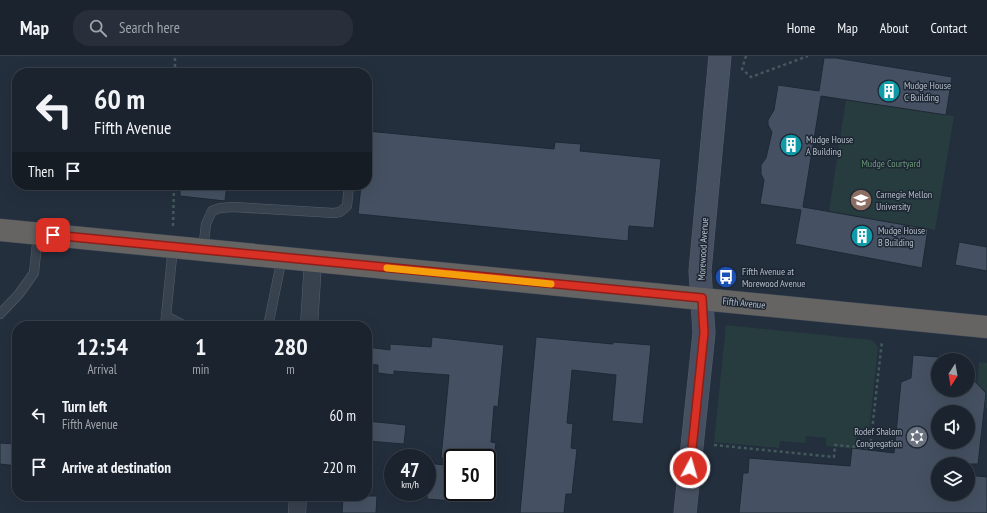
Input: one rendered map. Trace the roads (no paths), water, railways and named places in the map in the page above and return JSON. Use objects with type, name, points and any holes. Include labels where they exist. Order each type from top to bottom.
[{"type":"highway","name":"Fifth Avenue","points":[[0,230],[987,326]]},
{"type":"main road","name":"Morewood Avenue","points":[[686,513],[704,333],[700,271],[720,56]]},
{"type":"street","points":[[309,321],[313,261]]},
{"type":"street","points":[[297,513],[298,501]]},
{"type":"lane","points":[[203,250],[206,224],[212,211],[220,208],[233,207],[334,213],[340,212],[347,206],[349,190]]},
{"type":"lane","points":[[0,314],[19,294],[34,273],[38,234]]},
{"type":"lane","points":[[166,321],[173,247]]},
{"type":"lane","points":[[269,321],[282,258]]},
{"type":"lane","points":[[166,316],[176,321]]},
{"type":"place","name":"Mudge House C Building","points":[[889,91]]},
{"type":"place","name":"Mudge House A Building","points":[[791,145]]},
{"type":"place","name":"Carnegie Mellon University","points":[[861,200]]},
{"type":"place","name":"Mudge House B Building","points":[[862,236]]},
{"type":"place","name":"Fifth Avenue at Morewood Avenue","points":[[726,277]]},
{"type":"place","name":"Rodef Shalom Congregation","points":[[917,437]]},
{"type":"park label","name":"Mudge Courtyard","points":[[891,163]]}]
